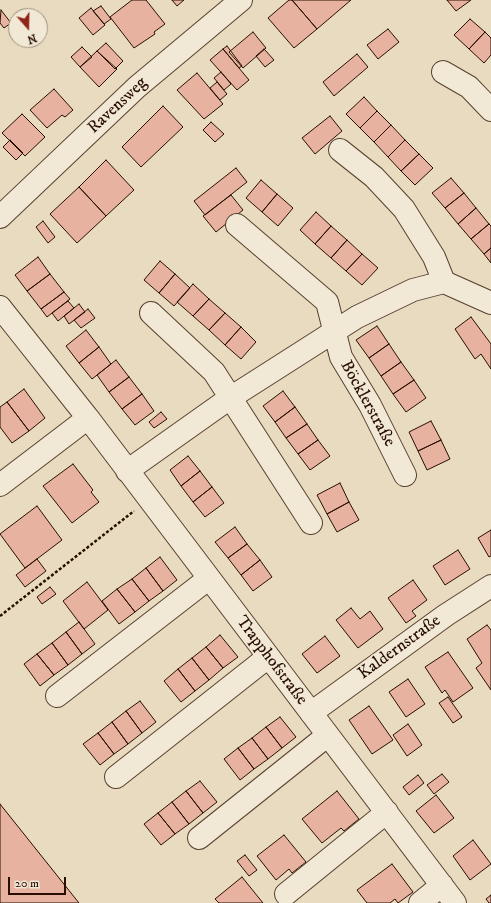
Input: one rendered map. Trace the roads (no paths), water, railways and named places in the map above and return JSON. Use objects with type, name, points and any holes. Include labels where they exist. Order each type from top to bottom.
[{"type":"street","name":"Ravensweg","points":[[0,218],[137,87],[242,0]]},
{"type":"street","points":[[443,72],[469,87],[491,110]]},
{"type":"street","points":[[340,150],[374,177],[404,209],[434,257],[444,282]]},
{"type":"street","name":"Böcklerstraße","points":[[237,225],[327,302],[341,356],[370,405],[405,475]]},
{"type":"street","points":[[127,471],[230,398],[380,304],[413,290],[444,282],[491,303]]},
{"type":"street","name":"Trapphofstraße","points":[[0,307],[88,418],[148,500],[456,903]]},
{"type":"street","points":[[151,314],[214,372],[311,524]]},
{"type":"street","points":[[0,485],[88,418]]},
{"type":"street","points":[[57,696],[208,579]]},
{"type":"street","name":"Kaldernstraße","points":[[311,713],[439,620],[491,586]]},
{"type":"street","points":[[116,777],[268,657]]},
{"type":"street","points":[[198,838],[328,735]]},
{"type":"street","points":[[286,894],[387,812]]},
{"type":"street","points":[[420,903],[442,885]]}]
